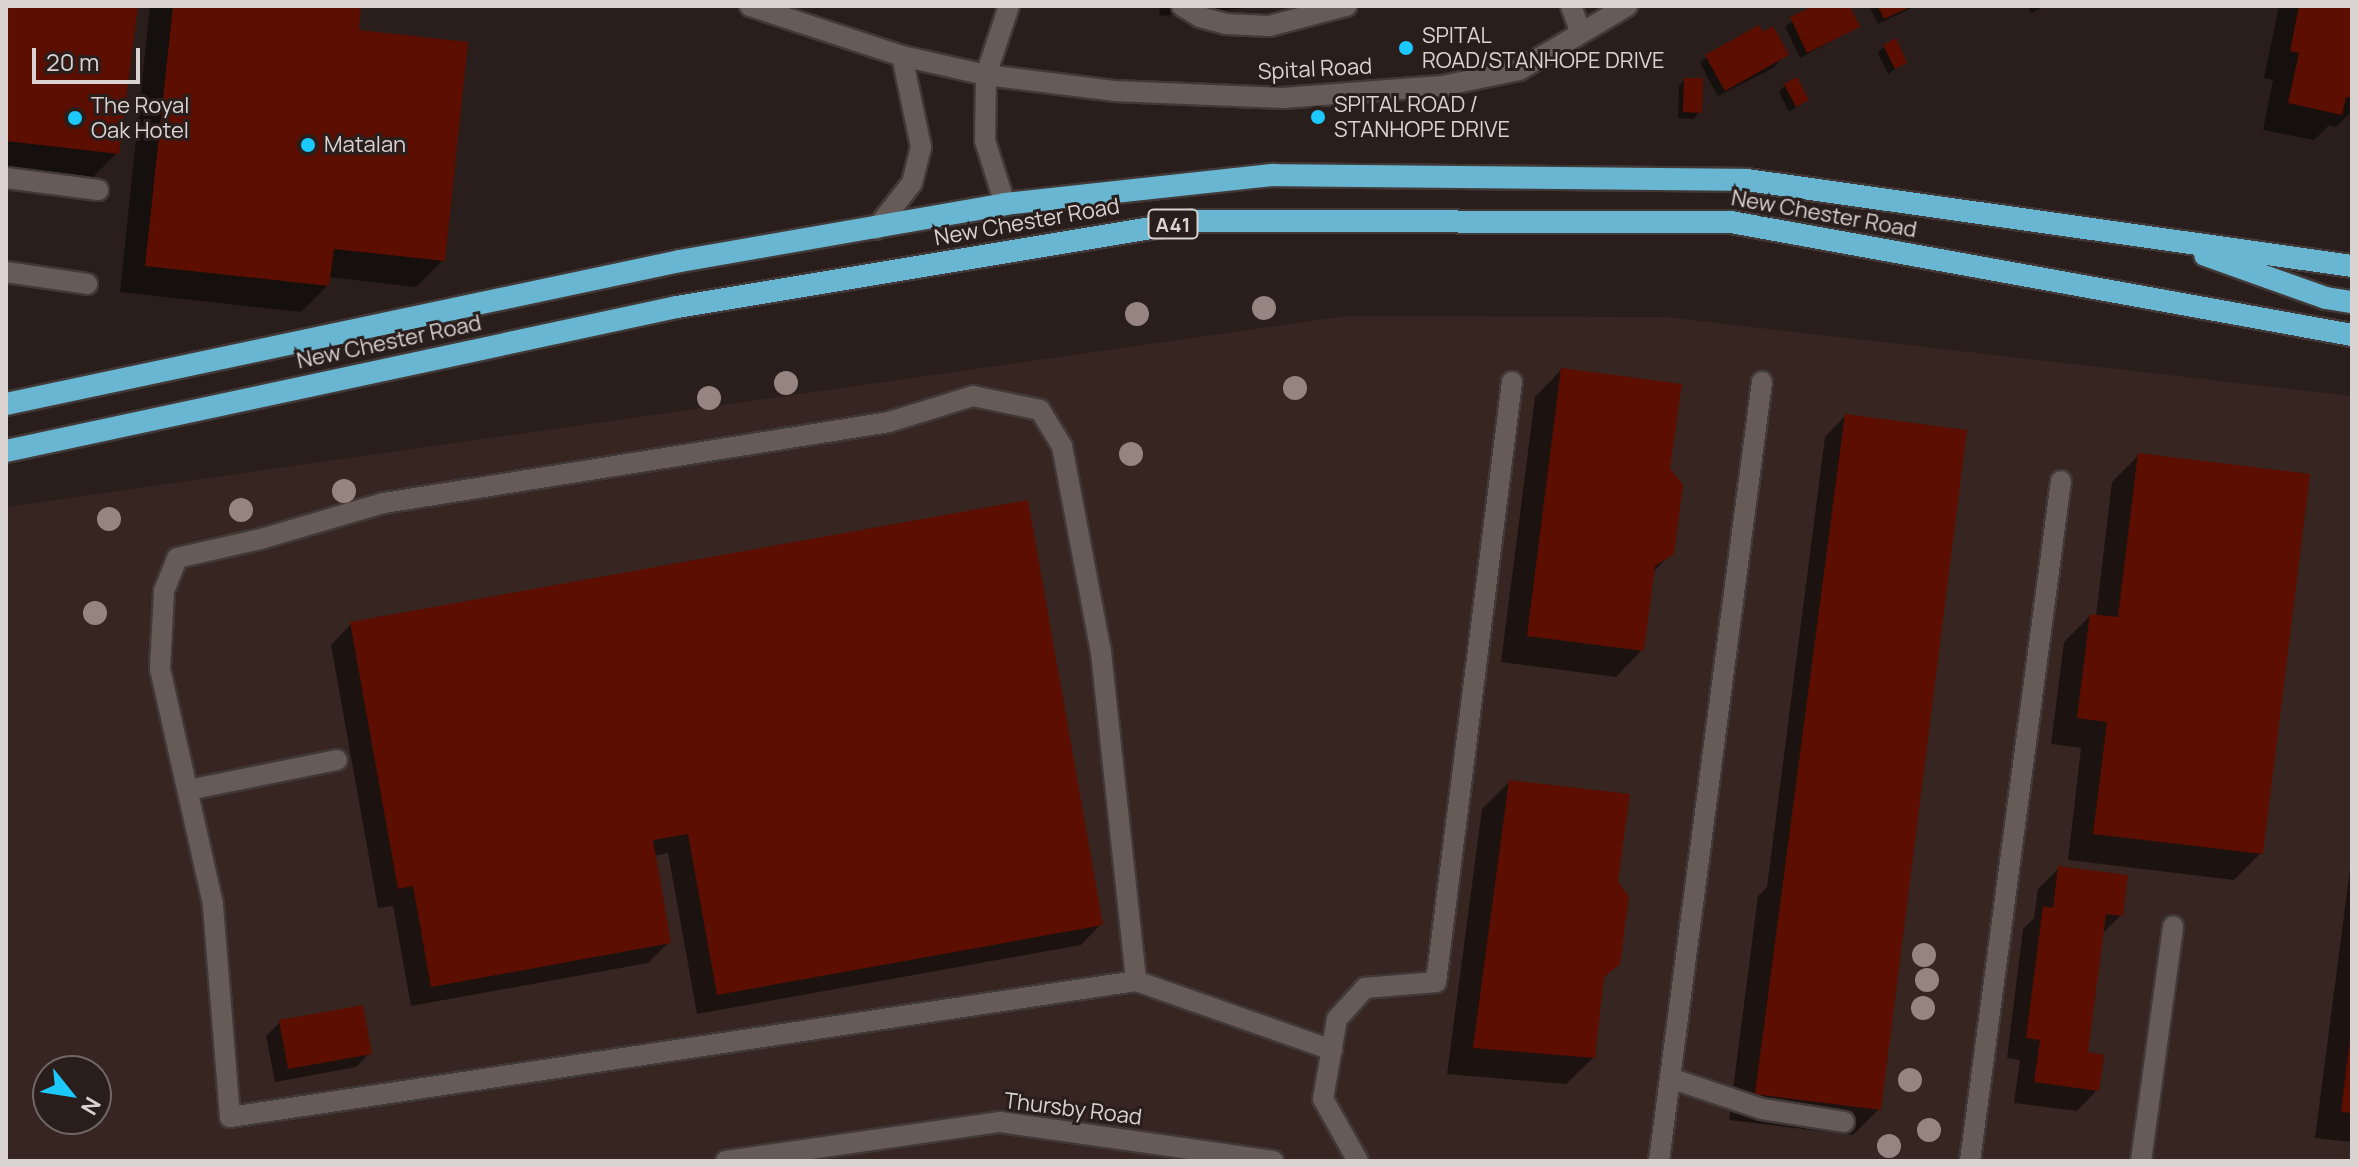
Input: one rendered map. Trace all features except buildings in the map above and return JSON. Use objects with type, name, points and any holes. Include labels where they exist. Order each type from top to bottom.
[{"type":"highway","name":"New Chester Road","points":[[6,404],[680,261],[1005,204],[1272,175],[1747,180],[2352,266]]},
{"type":"highway","name":"New Chester Road","points":[[6,451],[677,307],[1193,221],[1731,222],[2352,335]]},
{"type":"highway","points":[[2159,238],[2326,298],[2352,302]]},
{"type":"street","name":"Spital Road","points":[[750,6],[902,56],[986,75],[1114,91],[1283,98],[1442,86],[1519,70],[1580,31],[1627,6]]},
{"type":"street","points":[[1005,204],[985,141],[986,75],[1009,6]]},
{"type":"street","points":[[1182,6],[1200,17],[1226,24],[1269,26],[1346,6]]},
{"type":"street","points":[[1571,6],[1580,31]]},
{"type":"street","points":[[876,229],[912,183],[921,147],[902,56]]},
{"type":"street","points":[[6,178],[98,190]]},
{"type":"street","points":[[6,272],[87,284]]},
{"type":"street","points":[[1358,1161],[1323,1099],[1337,1019],[1365,988],[1436,982],[1512,382]]},
{"type":"street","points":[[1659,1161],[1762,382]]},
{"type":"street","points":[[1136,981],[1101,652],[1062,446],[1040,410],[973,396],[889,422],[384,503],[264,538],[177,558],[164,591],[160,668],[213,904],[230,1117],[1136,981],[1332,1050]]},
{"type":"street","points":[[1970,1161],[2061,481]]},
{"type":"street","points":[[188,790],[337,760]]},
{"type":"street","points":[[2141,1161],[2173,926]]},
{"type":"street","points":[[1670,1078],[1762,1109],[1844,1122]]},
{"type":"street","name":"Thursby Road","points":[[726,1161],[1000,1122],[1273,1161]]},
{"type":"shaded area","points":[[1345,316],[1665,317],[2352,396],[2352,1161],[6,1161],[6,507]]},
{"type":"place","name":"SPITAL ROAD/STANHOPE DRIVE","points":[[1406,48]]},
{"type":"place","name":"SPITAL ROAD / STANHOPE DRIVE","points":[[1318,117]]},
{"type":"place","name":"The Royal Oak Hotel","points":[[75,118]]},
{"type":"place","name":"Matalan","points":[[308,145]]}]
